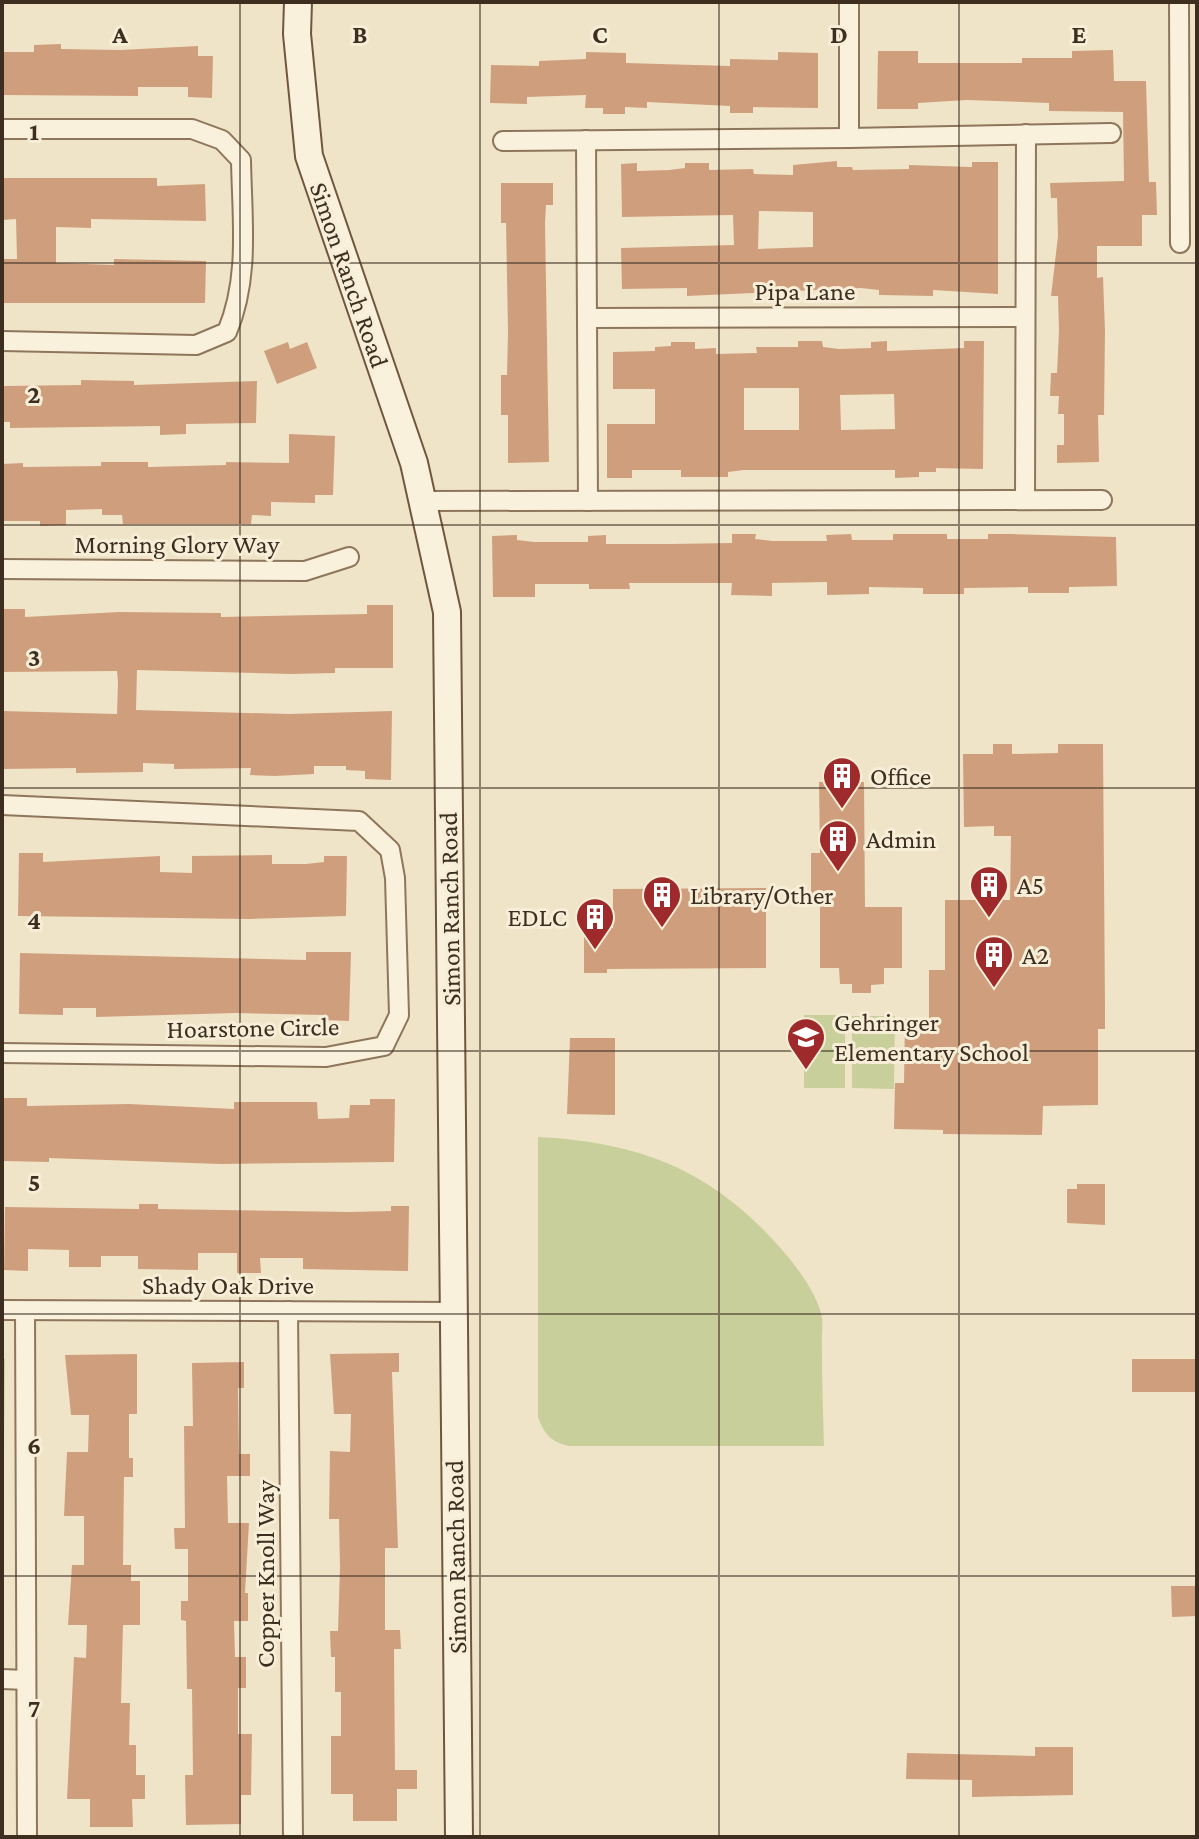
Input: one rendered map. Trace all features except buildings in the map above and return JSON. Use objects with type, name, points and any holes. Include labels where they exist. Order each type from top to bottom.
[{"type":"street","name":"Simon Ranch Road","points":[[298,2],[309,156],[424,501],[447,612],[459,1837]]},
{"type":"street","points":[[849,2],[849,138]]},
{"type":"street","points":[[1179,2],[1180,243]]},
{"type":"street","points":[[2,129],[192,129],[222,140],[241,160],[243,275],[240,302],[227,332],[196,345],[2,341]]},
{"type":"street","points":[[503,141],[1111,133]]},
{"type":"street","points":[[1025,500],[1026,134]]},
{"type":"street","points":[[586,140],[588,501]]},
{"type":"street","name":"Pipa Lane","points":[[587,318],[1024,317]]},
{"type":"street","points":[[424,501],[1102,500]]},
{"type":"street","name":"Morning Glory Way","points":[[2,569],[305,571],[349,557]]},
{"type":"street","name":"Hoarstone Circle","points":[[2,805],[359,821],[390,850],[395,878],[399,1015],[384,1046],[326,1057],[2,1053]]},
{"type":"street","name":"Shady Oak Drive","points":[[2,1310],[454,1312]]},
{"type":"street","points":[[25,1311],[27,1837]]},
{"type":"street","name":"Copper Knoll Way","points":[[288,1311],[293,1837]]},
{"type":"street","points":[[2,1679],[26,1680]]},
{"type":"green space","points":[[804,1015],[845,1015],[845,1088],[804,1088]]},
{"type":"green space","points":[[852,1016],[895,1016],[894,1089],[852,1088]]},
{"type":"green space","points":[[538,1137],[607,1145],[668,1164],[723,1195],[750,1216],[775,1242],[802,1275],[821,1313],[824,1446],[569,1446],[549,1436],[538,1417]]},
{"type":"green space","points":[[2,1357],[5,1359],[2,1630]]},
{"type":"place","name":"Office","points":[[842,810]]},
{"type":"place","name":"Admin","points":[[838,873]]},
{"type":"place","name":"A5","points":[[989,919]]},
{"type":"place","name":"Library/Other","points":[[662,929]]},
{"type":"place","name":"EDLC","points":[[595,951]]},
{"type":"place","name":"A2","points":[[994,989]]},
{"type":"place","name":"Gehringer Elementary School","points":[[806,1071]]}]
